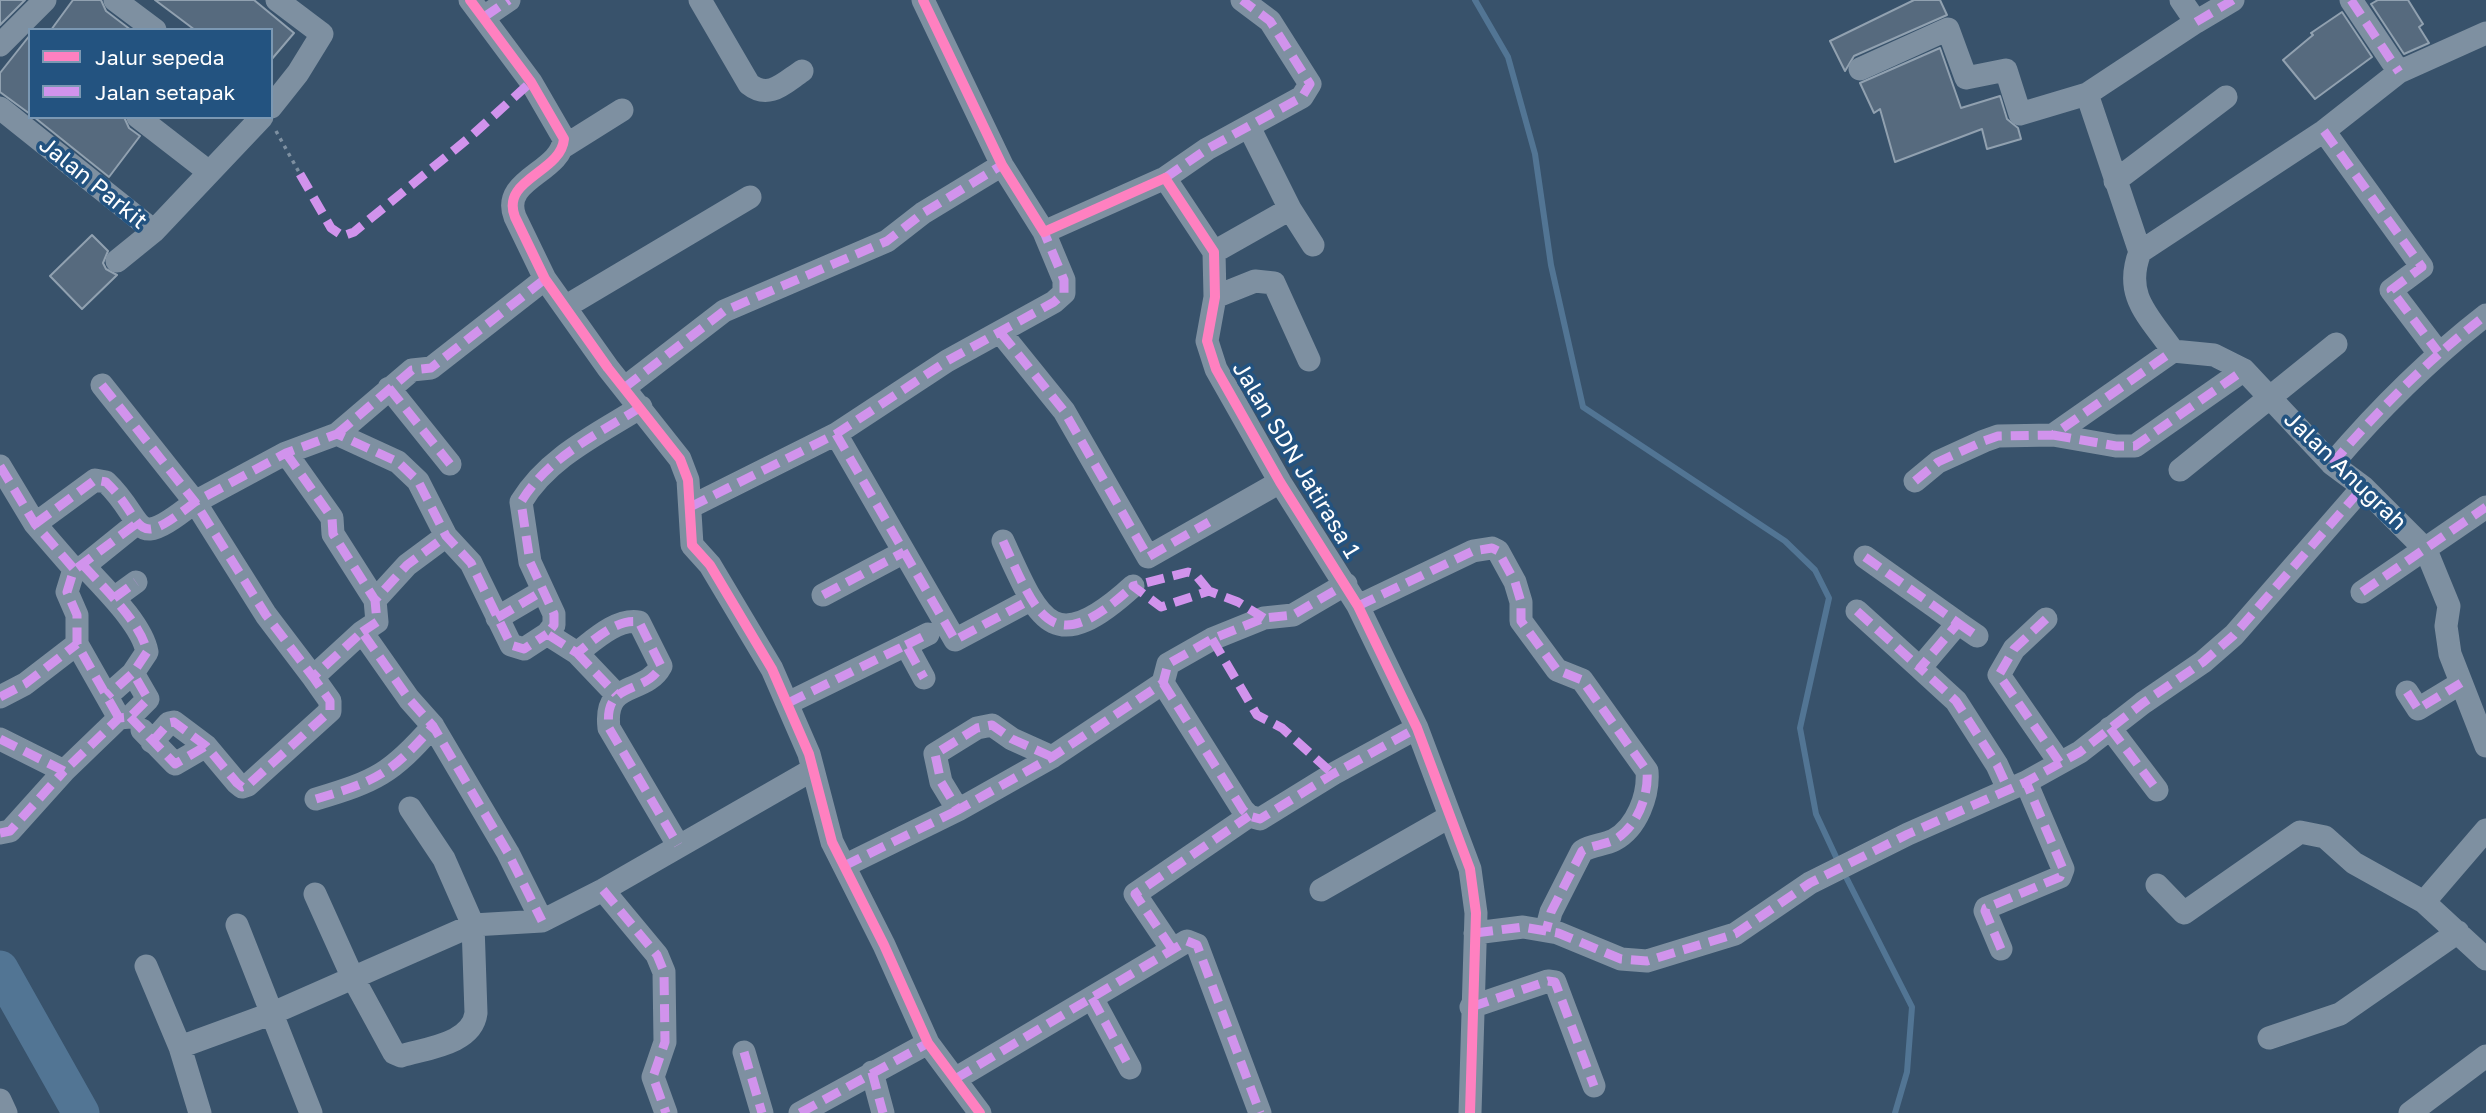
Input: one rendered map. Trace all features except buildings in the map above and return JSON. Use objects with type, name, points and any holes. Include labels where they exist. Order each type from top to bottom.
[{"type":"street","points":[[0,45],[25,31],[45,0]]},
{"type":"street","points":[[115,0],[152,28]]},
{"type":"street","points":[[273,112],[322,34],[277,0]]},
{"type":"street","points":[[509,0],[477,9],[531,82],[562,132],[563,147]]},
{"type":"street","points":[[699,0],[749,84],[756,90],[771,91],[802,71]]},
{"type":"street","points":[[690,507],[836,434],[947,362],[1000,333],[1063,293],[1064,280],[1044,232],[1002,165],[923,0]]},
{"type":"street","points":[[1044,232],[1165,178],[1207,149],[1302,97],[1310,84],[1270,21],[1241,0]]},
{"type":"street","points":[[2181,0],[2196,22]]},
{"type":"street","points":[[1860,69],[1948,29],[1966,78],[2006,70],[2020,114],[2087,94],[2233,0]]},
{"type":"street","points":[[2351,0],[2399,72]]},
{"type":"street","points":[[2053,435],[2174,351],[2136,298],[2132,272],[2140,252],[2324,131],[2399,72],[2486,33]]},
{"type":"street","points":[[2087,94],[2140,252]]},
{"type":"street","points":[[2115,181],[2225,97]]},
{"type":"street","name":"Jalan Parkit","points":[[0,108],[153,231]]},
{"type":"street","points":[[622,110],[563,147],[554,159],[521,186],[512,200],[515,217],[545,279],[624,388],[680,459],[688,480],[692,545],[710,565],[758,644],[788,703],[813,770],[832,842],[928,1043],[980,1113]]},
{"type":"street","points":[[141,119],[209,172]]},
{"type":"street","points":[[117,261],[153,231],[209,172],[268,119]]},
{"type":"street","points":[[1249,127],[1290,209],[1313,245]]},
{"type":"street","points":[[2324,131],[2422,267],[2391,290],[2438,352]]},
{"type":"street","points":[[624,388],[724,311],[887,241],[923,213],[1002,165]]},
{"type":"street","points":[[1165,178],[1214,252],[1290,209]]},
{"type":"street","points":[[565,307],[750,197]]},
{"type":"street","name":"Jalan SDN Jatirasa 1","points":[[1214,252],[1214,297],[1208,341],[1216,369],[1280,482],[1358,606],[1417,728],[1470,869],[1475,933],[1470,1113]]},
{"type":"street","points":[[36,524],[95,480],[106,482],[114,489],[136,524],[148,529],[162,528],[195,502],[286,453],[337,434],[412,370],[431,368],[545,279]]},
{"type":"street","points":[[1214,297],[1255,281],[1274,283],[1309,360]]},
{"type":"street","points":[[2332,464],[2379,409],[2438,352],[2486,315]]},
{"type":"street","points":[[1000,333],[1064,411],[1148,557],[1280,482]]},
{"type":"street","points":[[2180,470],[2336,344]]},
{"type":"street","name":"Jalan Anugrah","points":[[2174,351],[2214,355],[2244,370],[2332,464],[2363,487],[2426,550],[2449,606],[2447,639],[2486,746]]},
{"type":"street","points":[[1915,481],[1938,462],[1998,436],[2053,435],[2116,446],[2135,446],[2244,370]]},
{"type":"street","points":[[102,385],[195,502],[266,615],[330,701],[330,711],[248,785],[242,787],[206,746],[174,722],[169,723],[152,742]]},
{"type":"street","points":[[389,388],[450,464]]},
{"type":"street","points":[[337,434],[398,462],[418,481],[446,536],[471,563],[511,645],[524,649],[547,634],[554,625],[554,614],[530,562],[521,502],[533,481],[550,466],[641,407]]},
{"type":"street","points":[[836,434],[955,640],[1030,600]]},
{"type":"street","points":[[286,453],[332,518],[332,534],[376,600],[377,622],[362,632],[313,677]]},
{"type":"street","points":[[0,466],[36,524],[114,598],[145,640],[147,652],[132,673],[107,696]]},
{"type":"street","points":[[1475,933],[1522,927],[1576,939],[1621,959],[1647,961],[1735,934],[1810,883],[1869,853],[2017,786],[2060,763],[2203,662],[2234,635],[2363,487]]},
{"type":"street","points":[[2362,592],[2486,507]]},
{"type":"street","points":[[136,524],[79,567],[67,592],[77,615],[77,644],[107,696],[125,718],[175,764],[206,746]]},
{"type":"street","points":[[376,600],[407,565],[446,536]]},
{"type":"street","points":[[1003,541],[1030,600],[1049,622],[1062,627],[1076,625],[1112,605],[1132,586]]},
{"type":"street","points":[[1358,606],[1463,555],[1485,548],[1499,551],[1515,582],[1521,601],[1521,621],[1557,670],[1582,680],[1647,771],[1644,796],[1632,823],[1615,839],[1582,851],[1551,912],[1546,931]]},
{"type":"street","points":[[823,595],[904,552]]},
{"type":"street","points":[[1865,557],[1977,636]]},
{"type":"street","points":[[114,598],[136,582]]},
{"type":"street","points":[[844,866],[958,810],[1052,757],[1163,682],[1168,664],[1212,639],[1264,618],[1293,615],[1346,584]]},
{"type":"street","points":[[497,618],[543,591]]},
{"type":"street","points":[[1857,611],[1956,701],[1997,765],[2017,786],[2063,869],[2060,877],[1986,908],[2001,949]]},
{"type":"street","points":[[2046,619],[2014,649],[1999,675],[2060,763]]},
{"type":"street","points":[[577,653],[605,632],[629,621],[639,622],[661,667],[656,675],[616,694],[607,713],[608,728],[678,845]]},
{"type":"street","points":[[1920,668],[1958,623]]},
{"type":"street","points":[[362,632],[409,699],[433,726],[509,853],[542,921]]},
{"type":"street","points":[[547,634],[577,653],[616,694]]},
{"type":"street","points":[[788,703],[928,634]]},
{"type":"street","points":[[0,697],[25,684],[77,644]]},
{"type":"street","points":[[906,645],[924,678]]},
{"type":"street","points":[[0,833],[10,831],[64,771],[148,699],[132,673]]},
{"type":"street","points":[[1163,682],[1250,816],[1260,819],[1333,774],[1417,728]]},
{"type":"street","points":[[2407,692],[2418,709],[2461,683]]},
{"type":"street","points":[[958,810],[941,782],[935,754],[976,728],[992,725],[1052,757]]},
{"type":"street","points":[[316,799],[366,784],[403,760],[433,726]]},
{"type":"street","points":[[2110,728],[2157,790]]},
{"type":"street","points":[[0,739],[64,771]]},
{"type":"street","points":[[180,1047],[273,1013],[473,925],[542,921],[603,890],[813,770]]},
{"type":"street","points":[[315,894],[352,976],[389,1046],[401,1056],[466,1036],[474,1026],[476,1013],[473,925],[444,859],[410,808]]},
{"type":"street","points":[[1172,949],[1135,894],[1250,816]]},
{"type":"street","points":[[1321,890],[1449,817]]},
{"type":"street","points":[[2424,902],[2486,830]]},
{"type":"street","points":[[2157,885],[2184,912],[2300,832],[2325,837],[2354,863],[2424,902],[2486,959]]},
{"type":"street","points":[[603,890],[657,955],[663,972],[665,1042],[653,1077],[666,1113]]},
{"type":"street","points":[[237,926],[311,1113]]},
{"type":"street","points":[[2269,1038],[2340,1014],[2458,932]]},
{"type":"street","points":[[955,1079],[1187,941],[1197,945],[1259,1113]]},
{"type":"street","points":[[146,966],[180,1047],[200,1113]]},
{"type":"street","points":[[1471,1007],[1548,981],[1555,982],[1594,1086]]},
{"type":"street","points":[[1092,998],[1130,1068]]},
{"type":"street","points":[[800,1113],[928,1043]]},
{"type":"street","points":[[744,1052],[762,1113]]},
{"type":"street","points":[[2410,1113],[2486,1056]]},
{"type":"street","points":[[872,1072],[883,1113]]},
{"type":"path","points":[[270,119],[300,174]]},
{"type":"waterway","points":[[1475,0],[1508,57],[1535,154],[1551,265],[1583,407],[1785,541],[1815,570],[1829,598],[1800,728],[1816,814],[1837,859]]},
{"type":"waterway","points":[[1847,879],[1912,1007],[1907,1072],[1895,1113]]},
{"type":"waterway","points":[[0,969],[81,1113]]},
{"type":"marked path","points":[[484,17],[509,0]]},
{"type":"marked path","points":[[1165,178],[1207,149],[1302,97],[1310,84],[1270,21],[1242,0]]},
{"type":"marked path","points":[[2196,22],[2233,0]]},
{"type":"marked path","points":[[2351,0],[2399,72]]},
{"type":"marked path","points":[[300,174],[331,228],[343,236],[354,232],[469,138],[531,82]]},
{"type":"marked path","points":[[2324,131],[2422,267],[2391,290],[2438,352]]},
{"type":"marked path","points":[[624,388],[724,311],[887,241],[923,213],[1002,165]]},
{"type":"marked path","points":[[690,507],[836,434],[947,361],[1054,302],[1064,293],[1064,280],[1044,232]]},
{"type":"marked path","points":[[337,434],[412,370],[431,368],[545,279]]},
{"type":"marked path","points":[[2332,464],[2405,386],[2486,315]]},
{"type":"marked path","points":[[1001,333],[1064,411],[1148,557],[1209,522]]},
{"type":"marked path","points":[[1915,481],[1938,462],[1998,436],[2053,435],[2173,351]]},
{"type":"marked path","points":[[2053,435],[2116,446],[2135,446],[2244,370]]},
{"type":"marked path","points":[[102,385],[195,502],[286,453],[337,434],[398,462],[418,481],[446,536],[471,563],[511,645],[524,649],[547,634]]},
{"type":"marked path","points":[[389,388],[450,464]]},
{"type":"marked path","points":[[641,407],[559,459],[532,486],[521,502],[530,562],[554,614],[554,625],[547,634],[577,653],[614,627],[622,623],[639,622],[661,666],[654,675],[619,695],[612,702],[609,728],[678,845]]},
{"type":"marked path","points":[[836,434],[955,640],[1030,600]]},
{"type":"marked path","points":[[286,453],[332,518],[333,534],[375,600]]},
{"type":"marked path","points":[[0,466],[35,524],[74,569],[67,592],[77,615],[77,644],[119,718]]},
{"type":"marked path","points":[[35,524],[95,480],[106,482],[135,520],[149,529],[174,518],[195,502],[266,615],[313,677],[362,632],[409,699],[433,726],[508,853],[542,921]]},
{"type":"marked path","points":[[1475,933],[1523,927],[1558,933],[1621,959],[1647,961],[1735,934],[1810,883],[1908,834],[2026,782],[2080,752],[2143,703],[2203,662],[2234,635],[2363,487]]},
{"type":"marked path","points":[[2362,592],[2486,507]]},
{"type":"marked path","points":[[77,568],[136,524]]},
{"type":"marked path","points":[[362,632],[377,622],[375,600],[407,565],[446,536]]},
{"type":"marked path","points":[[1003,541],[1027,592],[1051,621],[1066,625],[1084,621],[1106,609],[1133,586]]},
{"type":"marked path","points":[[1358,606],[1473,551],[1492,548],[1498,551],[1515,582],[1521,602],[1521,621],[1557,670],[1582,680],[1647,771],[1644,800],[1635,819],[1629,828],[1614,840],[1582,851],[1551,912],[1546,931]]},
{"type":"marked path","points":[[823,595],[904,552]]},
{"type":"marked path","points":[[1865,557],[1958,623],[1920,668],[1956,701],[1997,765],[2008,789]]},
{"type":"marked path","points":[[84,566],[130,618],[144,641],[147,652],[133,673],[107,696]]},
{"type":"marked path","points":[[1209,591],[1195,574],[1188,572],[1133,586],[1161,607],[1209,591],[1238,602],[1264,618]]},
{"type":"marked path","points":[[114,598],[136,582]]},
{"type":"marked path","points":[[1052,757],[1012,739],[992,725],[977,728],[935,754],[941,782],[958,810],[1052,757],[1163,683],[1168,664],[1212,639],[1264,618],[1293,615],[1346,584]]},
{"type":"marked path","points":[[497,618],[543,591]]},
{"type":"marked path","points":[[1857,611],[1920,668]]},
{"type":"marked path","points":[[2046,619],[2014,649],[1999,675],[2060,763]]},
{"type":"marked path","points":[[1958,623],[1977,636]]},
{"type":"marked path","points":[[906,645],[928,634]]},
{"type":"marked path","points":[[1212,639],[1257,715],[1282,728],[1333,774]]},
{"type":"marked path","points":[[0,697],[25,684],[77,644]]},
{"type":"marked path","points":[[788,703],[906,645],[924,678]]},
{"type":"marked path","points":[[577,653],[616,694]]},
{"type":"marked path","points":[[0,739],[64,771],[119,718],[130,717],[148,699],[133,673]]},
{"type":"marked path","points":[[152,742],[169,723],[174,722],[206,746],[237,783],[242,787],[248,785],[330,711],[330,701],[313,677]]},
{"type":"marked path","points":[[1163,683],[1243,810],[1249,816],[1260,819],[1333,774],[1417,728]]},
{"type":"marked path","points":[[2407,692],[2418,709],[2461,683]]},
{"type":"marked path","points":[[130,717],[175,764],[206,746]]},
{"type":"marked path","points":[[316,799],[354,787],[381,774],[405,755],[433,726]]},
{"type":"marked path","points":[[2110,728],[2157,790]]},
{"type":"marked path","points":[[0,833],[10,831],[64,771]]},
{"type":"marked path","points":[[2001,949],[1986,908],[2060,877],[2063,869],[2026,782]]},
{"type":"marked path","points":[[844,866],[958,810]]},
{"type":"marked path","points":[[1172,949],[1135,894],[1249,816]]},
{"type":"marked path","points":[[603,890],[657,955],[664,972],[665,1042],[653,1077],[666,1113]]},
{"type":"marked path","points":[[955,1079],[1187,941],[1197,945],[1260,1113]]},
{"type":"marked path","points":[[1471,1007],[1548,981],[1555,982],[1594,1086]]},
{"type":"marked path","points":[[1092,998],[1130,1068]]},
{"type":"marked path","points":[[800,1113],[928,1043]]},
{"type":"marked path","points":[[744,1052],[762,1113]]},
{"type":"marked path","points":[[872,1072],[883,1113]]},
{"type":"cycle path","points":[[470,0],[531,82],[564,139],[553,160],[516,194],[513,204],[515,217],[545,279],[608,368],[680,459],[688,480],[692,545],[710,565],[772,669],[809,754],[832,842],[884,945],[928,1043],[980,1113]]},
{"type":"cycle path","points":[[923,0],[1002,165],[1044,232],[1165,178],[1214,252],[1215,297],[1207,341],[1216,369],[1280,482],[1358,606],[1417,728],[1470,869],[1476,913],[1470,1113]]}]
